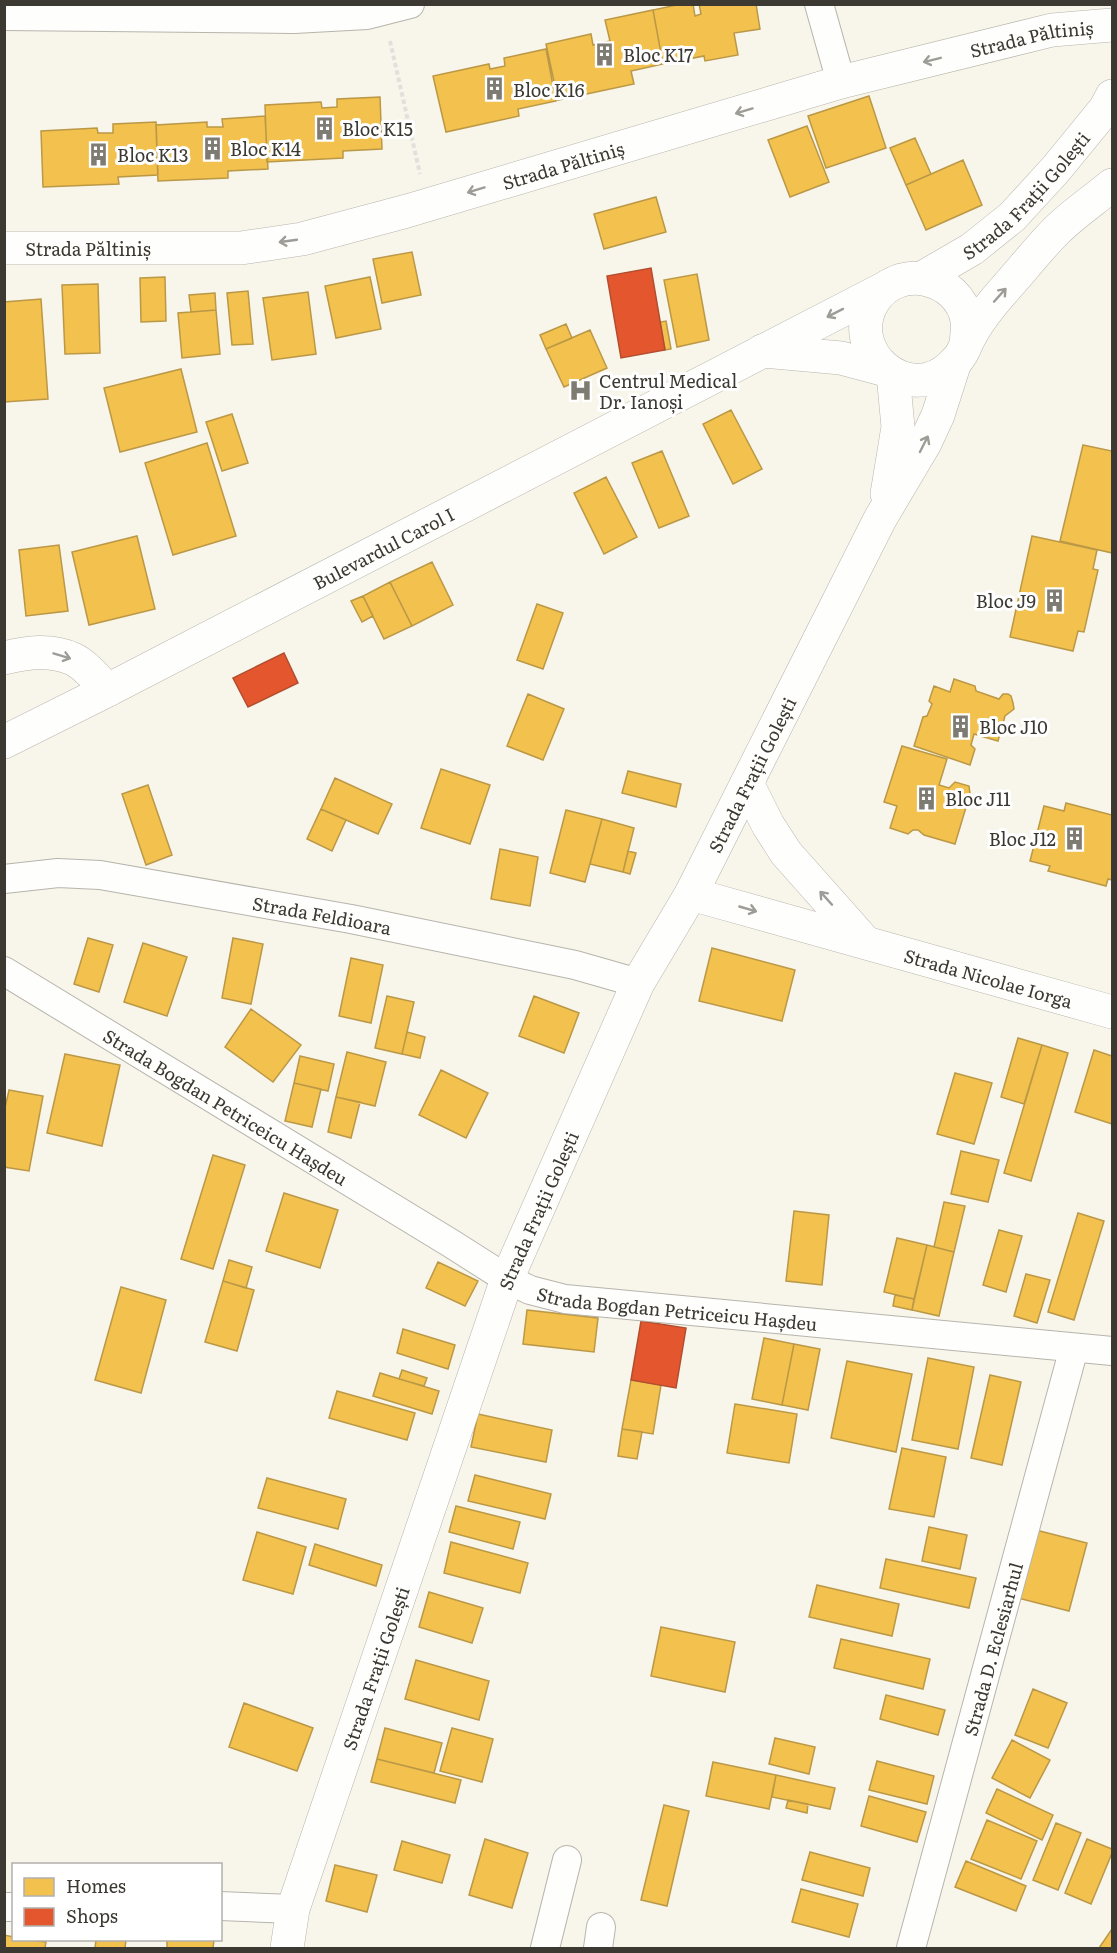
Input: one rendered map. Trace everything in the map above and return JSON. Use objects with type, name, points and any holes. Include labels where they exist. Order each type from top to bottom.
[{"type":"street","points":[[4,16],[294,20],[367,15],[410,4]]},
{"type":"street","points":[[819,4],[841,82]]},
{"type":"street","name":"Strada Păltiniș","points":[[4,248],[241,248],[302,239],[428,205],[841,82],[1052,30],[1113,25]]},
{"type":"street","name":"Strada Frații Golești","points":[[922,278],[972,249],[1012,217],[1056,169],[1113,96]]},
{"type":"street","name":"Strada Frații Golești","points":[[287,1948],[293,1909],[507,1280],[638,983],[691,894],[884,512],[925,443],[938,415],[960,352],[990,306],[1037,251],[1058,229],[1113,185]]},
{"type":"street","points":[[762,351],[841,358],[905,379],[919,380],[933,377],[945,371],[960,352],[967,320],[962,305],[942,284],[922,278],[900,280],[887,287],[874,301],[866,319],[866,338],[873,356],[889,372]]},
{"type":"street","name":"Bulevardul Carol I","points":[[4,742],[887,287]]},
{"type":"street","name":"Strada Frații Golești","points":[[884,512],[898,427],[889,372]]},
{"type":"street","points":[[4,658],[23,653],[49,652],[75,660],[108,690]]},
{"type":"street","points":[[747,783],[768,825],[786,853],[865,942]]},
{"type":"street","name":"Strada Feldioara","points":[[4,879],[58,873],[100,875],[351,919],[575,965],[638,983]]},
{"type":"street","name":"Strada Nicolae Iorga","points":[[691,894],[1113,1012]]},
{"type":"street","name":"Strada Bogdan Petriceicu Hașdeu","points":[[4,971],[507,1280],[530,1290],[565,1299],[1113,1351]]},
{"type":"street","name":"Strada D. Eclesiarhul","points":[[911,1948],[1074,1348]]},
{"type":"street","points":[[545,1948],[567,1860]]},
{"type":"street","points":[[222,1906],[293,1909]]},
{"type":"path","points":[[395,64],[428,205]]},
{"type":"building: Homes","points":[[693,4],[695,16],[701,14],[699,4],[756,4],[760,29],[734,33],[738,55],[705,61],[704,56],[663,64],[653,10]]},
{"type":"building: Homes","name":"Bloc K17","points":[[653,10],[663,64],[631,71],[634,84],[558,100],[546,44],[591,34],[593,45],[610,41],[605,20]]},
{"type":"building: Homes","name":"Bloc K16","points":[[546,49],[556,101],[518,109],[519,116],[446,132],[433,76],[489,64],[490,69],[505,66],[504,58]]},
{"type":"building: Homes","points":[[869,96],[886,148],[826,168],[808,116]]},
{"type":"building: Homes","name":"Bloc K15","points":[[380,97],[382,149],[343,151],[343,158],[267,162],[265,105],[321,102],[322,108],[337,107],[337,99]]},
{"type":"building: Homes","name":"Bloc K14","points":[[265,116],[268,169],[228,171],[228,178],[158,181],[156,125],[207,122],[207,127],[223,127],[222,119]]},
{"type":"building: Homes","name":"Bloc K13","points":[[156,122],[158,175],[118,177],[119,184],[43,187],[41,131],[97,128],[98,133],[113,133],[113,124]]},
{"type":"building: Homes","points":[[807,126],[829,182],[790,197],[768,140]]},
{"type":"building: Homes","points":[[915,138],[931,174],[906,185],[890,148]]},
{"type":"building: Homes","points":[[963,160],[982,205],[926,230],[906,185]]},
{"type":"building: Homes","points":[[656,197],[666,232],[604,249],[594,214]]},
{"type":"building: Homes","points":[[412,252],[421,295],[382,303],[373,259]]},
{"type":"building: Homes","points":[[697,274],[709,340],[677,347],[664,280]]},
{"type":"building: Homes","points":[[165,277],[166,321],[141,322],[140,278]]},
{"type":"building: Homes","points":[[370,277],[381,329],[336,338],[325,286]]},
{"type":"building: Homes","points":[[98,284],[100,353],[65,354],[62,285]]},
{"type":"building: Homes","points":[[248,291],[253,344],[232,345],[227,293]]},
{"type":"building: Homes","points":[[308,292],[316,354],[272,360],[263,298]]},
{"type":"building: Homes","points":[[215,293],[216,310],[191,312],[189,295]]},
{"type":"building: Homes","points":[[41,299],[48,399],[4,402],[4,302]]},
{"type":"building: Homes","points":[[216,310],[220,354],[182,358],[178,313]]},
{"type":"building: Homes","points":[[666,321],[671,349],[665,350],[660,322]]},
{"type":"building: Homes","points":[[566,324],[572,338],[546,349],[540,335]]},
{"type":"building: Homes","points":[[590,330],[607,368],[564,387],[546,349]]},
{"type":"building: Homes","points":[[181,369],[197,432],[120,452],[104,388]]},
{"type":"building: Homes","points":[[731,410],[762,469],[733,484],[703,424]]},
{"type":"building: Homes","points":[[232,414],[248,463],[222,471],[206,422]]},
{"type":"building: Homes","points":[[207,443],[236,536],[173,555],[145,463]]},
{"type":"building: Homes","points":[[1083,445],[1112,451],[1112,553],[1060,541]]},
{"type":"building: Homes","points":[[662,451],[689,516],[659,528],[632,463]]},
{"type":"building: Homes","points":[[606,477],[637,537],[604,554],[574,493]]},
{"type":"building: Homes","points":[[137,536],[155,609],[89,625],[72,552]]},
{"type":"building: Homes","name":"Bloc J9","points":[[1032,536],[1097,550],[1093,569],[1098,570],[1084,632],[1078,631],[1073,651],[1010,637]]},
{"type":"building: Homes","points":[[59,545],[68,611],[26,616],[19,550]]},
{"type":"building: Homes","points":[[432,562],[453,605],[412,626],[390,582]]},
{"type":"building: Homes","points":[[390,582],[412,626],[384,639],[363,596]]},
{"type":"building: Homes","points":[[363,596],[373,616],[362,622],[351,601]]},
{"type":"building: Homes","points":[[537,604],[563,613],[543,669],[517,660]]},
{"type":"building: Homes","name":"Bloc J10","points":[[954,679],[975,686],[976,691],[999,699],[1003,694],[1008,694],[1013,703],[1014,709],[1005,716],[998,741],[974,734],[971,745],[975,749],[970,765],[914,746],[923,717],[927,716],[932,704],[929,701],[934,686],[950,692]]},
{"type":"building: Homes","points":[[528,694],[564,709],[543,760],[507,746]]},
{"type":"building: Homes","name":"Bloc J11","points":[[902,746],[947,759],[939,785],[949,788],[955,782],[969,786],[970,794],[955,844],[924,835],[918,830],[913,830],[908,834],[890,828],[897,806],[884,802]]},
{"type":"building: Homes","points":[[441,769],[490,785],[470,844],[421,828]]},
{"type":"building: Homes","points":[[628,771],[681,784],[676,807],[622,793]]},
{"type":"building: Homes","points":[[335,778],[392,804],[378,834],[321,809]]},
{"type":"building: Homes","points":[[148,785],[172,855],[146,865],[122,794]]},
{"type":"building: Homes","name":"Bloc J12","points":[[1066,803],[1112,815],[1112,880],[1108,879],[1106,886],[1048,871],[1050,866],[1030,861],[1044,806],[1064,811]]},
{"type":"building: Homes","points":[[321,809],[346,820],[332,851],[307,839]]},
{"type":"building: Homes","points":[[566,810],[602,819],[585,882],[550,873]]},
{"type":"building: Homes","points":[[602,819],[634,828],[623,872],[590,864]]},
{"type":"building: Homes","points":[[500,849],[538,857],[530,906],[491,899]]},
{"type":"building: Homes","points":[[628,851],[636,853],[630,874],[623,872]]},
{"type":"building: Homes","points":[[88,938],[113,945],[99,992],[74,984]]},
{"type":"building: Homes","points":[[233,938],[263,944],[251,1004],[222,998]]},
{"type":"building: Homes","points":[[143,943],[187,957],[167,1016],[124,1002]]},
{"type":"building: Homes","points":[[712,948],[795,970],[782,1021],[699,1001]]},
{"type":"building: Homes","points":[[351,958],[383,965],[371,1023],[339,1016]]},
{"type":"building: Homes","points":[[387,996],[414,1002],[402,1054],[375,1048]]},
{"type":"building: Homes","points":[[534,996],[579,1013],[564,1053],[519,1036]]},
{"type":"building: Homes","points":[[251,1009],[301,1045],[273,1082],[225,1047]]},
{"type":"building: Homes","points":[[407,1032],[425,1037],[420,1058],[402,1054]]},
{"type":"building: Homes","points":[[1018,1038],[1042,1045],[1024,1104],[1001,1097]]},
{"type":"building: Homes","points":[[1042,1045],[1068,1053],[1031,1181],[1004,1173]]},
{"type":"building: Homes","points":[[1094,1050],[1112,1056],[1112,1124],[1075,1112]]},
{"type":"building: Homes","points":[[347,1052],[386,1062],[375,1106],[336,1097]]},
{"type":"building: Homes","points":[[65,1054],[120,1065],[102,1146],[47,1133]]},
{"type":"building: Homes","points":[[300,1056],[334,1064],[328,1091],[294,1083]]},
{"type":"building: Homes","points":[[441,1070],[488,1093],[466,1138],[419,1115]]},
{"type":"building: Homes","points":[[955,1073],[992,1083],[974,1144],[937,1134]]},
{"type":"building: Homes","points":[[294,1083],[321,1089],[312,1127],[285,1121]]},
{"type":"building: Homes","points":[[9,1090],[43,1096],[29,1171],[4,1167],[4,1112]]},
{"type":"building: Homes","points":[[336,1097],[360,1102],[351,1138],[328,1132]]},
{"type":"building: Homes","points":[[961,1151],[999,1160],[988,1202],[951,1194]]},
{"type":"building: Homes","points":[[213,1155],[245,1165],[213,1269],[181,1259]]},
{"type":"building: Homes","points":[[284,1193],[338,1210],[320,1268],[266,1251]]},
{"type":"building: Homes","points":[[944,1202],[965,1206],[954,1252],[934,1247]]},
{"type":"building: Homes","points":[[794,1211],[829,1215],[822,1285],[786,1281]]},
{"type":"building: Homes","points":[[1078,1213],[1104,1221],[1074,1320],[1048,1312]]},
{"type":"building: Homes","points":[[999,1230],[1022,1236],[1006,1292],[983,1285]]},
{"type":"building: Homes","points":[[897,1238],[927,1245],[914,1299],[884,1292]]},
{"type":"building: Homes","points":[[927,1245],[954,1252],[939,1316],[912,1310]]},
{"type":"building: Homes","points":[[229,1260],[252,1267],[246,1288],[223,1281]]},
{"type":"building: Homes","points":[[438,1262],[478,1281],[465,1306],[426,1288]]},
{"type":"building: Homes","points":[[1026,1274],[1050,1280],[1037,1323],[1014,1316]]},
{"type":"building: Homes","points":[[223,1281],[254,1290],[237,1351],[205,1342]]},
{"type":"building: Homes","points":[[121,1287],[166,1300],[141,1393],[95,1380]]},
{"type":"building: Homes","points":[[895,1295],[914,1299],[912,1310],[893,1306]]},
{"type":"building: Homes","points":[[527,1310],[598,1318],[594,1352],[523,1344]]},
{"type":"building: Homes","points":[[403,1329],[455,1345],[448,1369],[397,1353]]},
{"type":"building: Homes","points":[[764,1338],[794,1344],[782,1405],[752,1399]]},
{"type":"building: Homes","points":[[794,1344],[820,1349],[808,1410],[782,1405]]},
{"type":"building: Homes","points":[[928,1358],[974,1367],[958,1449],[912,1440]]},
{"type":"building: Homes","points":[[847,1361],[912,1374],[896,1452],[831,1438]]},
{"type":"building: Homes","points":[[402,1370],[427,1378],[424,1386],[399,1379]]},
{"type":"building: Homes","points":[[380,1373],[439,1391],[432,1414],[373,1396]]},
{"type":"building: Homes","points":[[990,1375],[1021,1382],[1002,1465],[971,1458]]},
{"type":"building: Homes","points":[[631,1380],[661,1385],[653,1434],[622,1429]]},
{"type":"building: Homes","points":[[337,1391],[415,1413],[407,1440],[329,1418]]},
{"type":"building: Homes","points":[[735,1404],[797,1414],[789,1463],[727,1453]]},
{"type":"building: Homes","points":[[478,1414],[552,1430],[546,1462],[471,1447]]},
{"type":"building: Homes","points":[[622,1429],[642,1432],[637,1459],[618,1456]]},
{"type":"building: Homes","points":[[902,1448],[946,1457],[934,1517],[889,1509]]},
{"type":"building: Homes","points":[[475,1475],[551,1494],[545,1519],[468,1501]]},
{"type":"building: Homes","points":[[267,1478],[346,1499],[338,1529],[258,1508]]},
{"type":"building: Homes","points":[[456,1506],[520,1522],[513,1549],[449,1532]]},
{"type":"building: Homes","points":[[929,1527],[967,1535],[960,1569],[922,1561]]},
{"type":"building: Homes","points":[[1032,1529],[1087,1543],[1069,1611],[1014,1597]]},
{"type":"building: Homes","points":[[257,1532],[306,1547],[293,1594],[243,1580]]},
{"type":"building: Homes","points":[[451,1542],[528,1563],[520,1593],[444,1573]]},
{"type":"building: Homes","points":[[315,1544],[382,1565],[376,1586],[309,1565]]},
{"type":"building: Homes","points":[[886,1559],[976,1578],[969,1608],[880,1588]]},
{"type":"building: Homes","points":[[817,1585],[899,1604],[892,1636],[809,1617]]},
{"type":"building: Homes","points":[[429,1592],[483,1608],[472,1643],[419,1627]]},
{"type":"building: Homes","points":[[661,1627],[735,1642],[725,1692],[651,1676]]},
{"type":"building: Homes","points":[[841,1639],[930,1659],[923,1689],[834,1668]]},
{"type":"building: Homes","points":[[416,1660],[489,1681],[479,1720],[405,1699]]},
{"type":"building: Homes","points":[[1033,1689],[1067,1703],[1048,1748],[1015,1735]]},
{"type":"building: Homes","points":[[886,1695],[945,1710],[938,1735],[880,1719]]},
{"type":"building: Homes","points":[[244,1703],[313,1728],[297,1771],[229,1747]]},
{"type":"building: Homes","points":[[385,1728],[442,1743],[434,1773],[377,1759]]},
{"type":"building: Homes","points":[[452,1728],[493,1739],[482,1782],[440,1771]]},
{"type":"building: Homes","points":[[775,1738],[815,1747],[809,1774],[769,1764]]},
{"type":"building: Homes","points":[[1012,1740],[1050,1760],[1030,1798],[992,1778]]},
{"type":"building: Homes","points":[[377,1759],[461,1780],[455,1803],[371,1782]]},
{"type":"building: Homes","points":[[877,1761],[934,1776],[927,1804],[869,1790]]},
{"type":"building: Homes","points":[[713,1762],[776,1775],[769,1809],[706,1796]]},
{"type":"building: Homes","points":[[776,1775],[835,1788],[830,1809],[772,1797]]},
{"type":"building: Homes","points":[[997,1789],[1053,1815],[1042,1840],[986,1813]]},
{"type":"building: Homes","points":[[869,1796],[926,1812],[917,1842],[861,1826]]},
{"type":"building: Homes","points":[[788,1800],[808,1804],[807,1813],[786,1808]]},
{"type":"building: Homes","points":[[664,1805],[689,1811],[667,1906],[641,1900]]},
{"type":"building: Homes","points":[[987,1820],[1037,1841],[1021,1879],[971,1859]]},
{"type":"building: Homes","points":[[1056,1823],[1081,1833],[1058,1890],[1033,1880]]},
{"type":"building: Homes","points":[[485,1839],[528,1853],[512,1908],[469,1895]]},
{"type":"building: Homes","points":[[1087,1839],[1112,1849],[1091,1904],[1065,1893]]},
{"type":"building: Homes","points":[[402,1841],[450,1855],[442,1883],[394,1870]]},
{"type":"building: Homes","points":[[810,1852],[870,1868],[863,1896],[802,1880]]},
{"type":"building: Homes","points":[[966,1861],[1026,1886],[1016,1911],[955,1887]]},
{"type":"building: Homes","points":[[335,1865],[377,1875],[367,1912],[326,1901]]},
{"type":"building: Homes","points":[[801,1889],[858,1904],[849,1937],[792,1922]]},
{"type":"building: Homes","points":[[1112,1929],[1112,1948],[1099,1948]]},
{"type":"building: Homes","points":[[4,1935],[12,1937],[12,1941],[46,1942],[45,1948],[4,1948]]},
{"type":"building: Homes","points":[[96,1941],[126,1941],[125,1948],[95,1948]]},
{"type":"building: Homes","points":[[167,1941],[214,1941],[213,1948],[167,1948]]},
{"type":"building: Shops","points":[[651,268],[665,350],[621,358],[607,276]]},
{"type":"building: Shops","points":[[284,653],[298,683],[248,707],[233,678]]},
{"type":"building: Shops","points":[[641,1321],[686,1328],[676,1388],[631,1380]]},
{"type":"place","name":"Bloc K17","points":[[605,54]]},
{"type":"place","name":"Bloc K16","points":[[495,89]]},
{"type":"place","name":"Bloc K15","points":[[324,128]]},
{"type":"place","name":"Bloc K14","points":[[212,148]]},
{"type":"place","name":"Bloc K13","points":[[99,154]]},
{"type":"place","name":"Centrul Medical Dr. Ianoși","points":[[581,390]]},
{"type":"place","name":"Bloc J9","points":[[1054,600]]},
{"type":"place","name":"Bloc J10","points":[[961,726]]},
{"type":"place","name":"Bloc J11","points":[[927,798]]},
{"type":"place","name":"Bloc J12","points":[[1074,838]]}]
